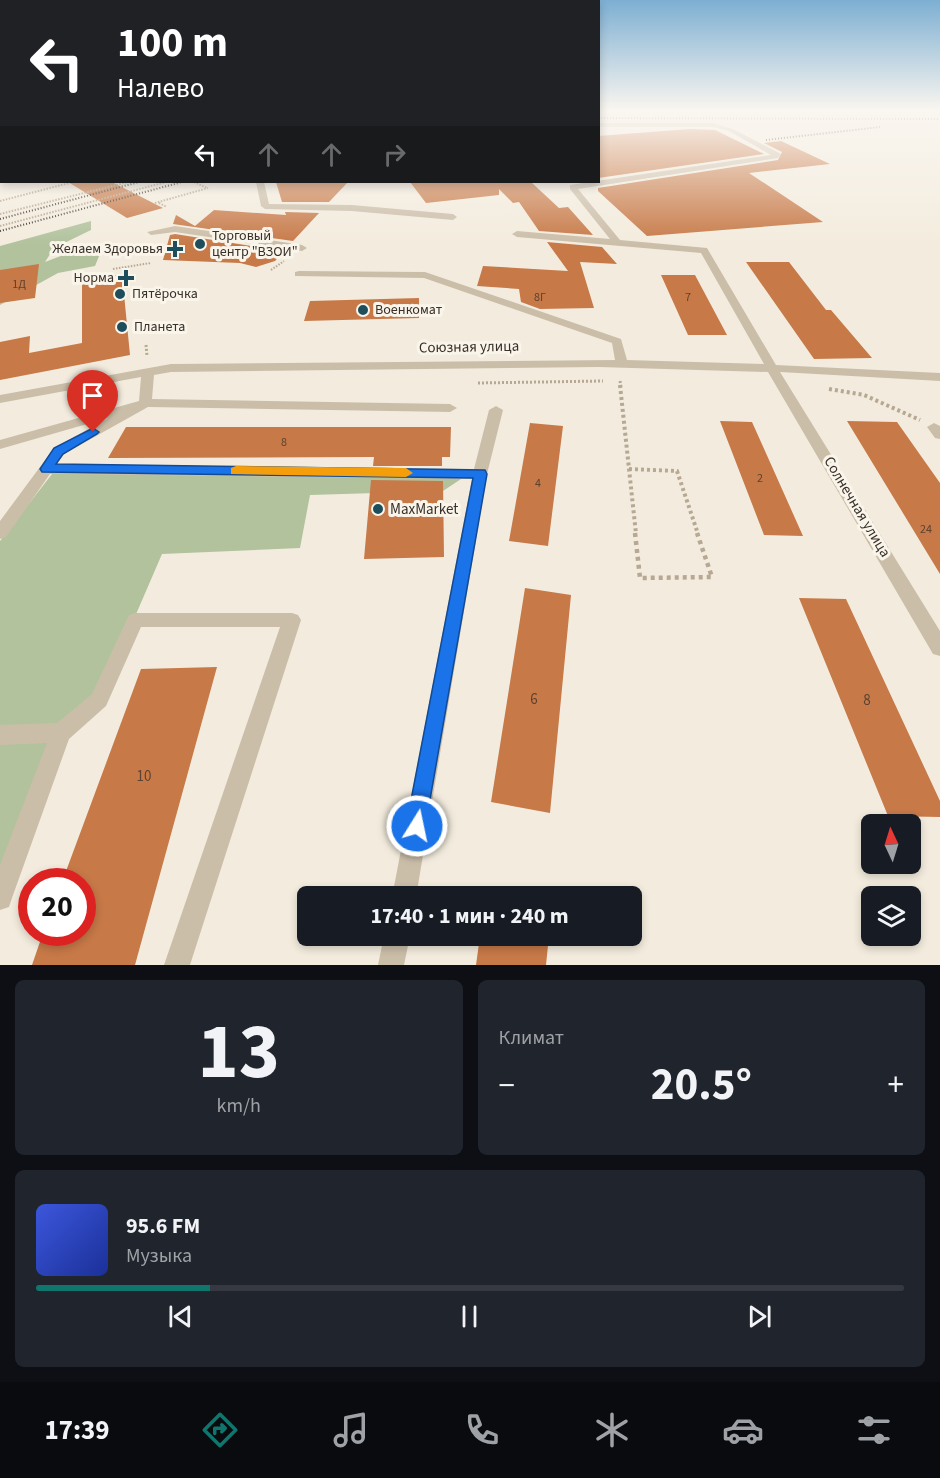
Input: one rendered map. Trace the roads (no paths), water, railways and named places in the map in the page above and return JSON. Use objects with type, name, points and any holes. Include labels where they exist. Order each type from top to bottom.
[{"type":"street","points":[[600,183],[778,156],[776,155]]},
{"type":"street","points":[[260,183],[265,207],[352,208],[453,217]]},
{"type":"street","points":[[599,183],[573,187],[616,241]]},
{"type":"street","points":[[151,232],[175,229],[302,248]]},
{"type":"street","points":[[517,234],[616,241]]},
{"type":"street","name":"Солнечная улица","points":[[616,241],[704,250],[940,648]]},
{"type":"street","points":[[299,274],[426,275],[617,341],[622,363]]},
{"type":"street","name":"Союзная улица","points":[[0,399],[148,371],[374,365],[622,363],[940,377]]},
{"type":"street","points":[[145,403],[148,371]]},
{"type":"street","points":[[0,533],[59,451],[145,403]]},
{"type":"street","points":[[0,444],[145,403],[450,408]]},
{"type":"street","points":[[406,886],[480,474],[496,410]]},
{"type":"street","points":[[47,469],[480,474]]},
{"type":"street","points":[[0,898],[61,733],[99,700],[135,620],[292,620],[177,965]]},
{"type":"street","points":[[0,735],[61,733]]},
{"type":"street","points":[[392,965],[395,946]]},
{"type":"railway","points":[[0,219],[135,183]]},
{"type":"railway","points":[[0,231],[178,183]]},
{"type":"place","name":"Торговый центр \"ВЗОИ\"","points":[[200,244]]},
{"type":"place","name":"Желаем Здоровья","points":[[175,249]]},
{"type":"place","name":"Норма","points":[[126,278]]},
{"type":"place","name":"Пятёрочка","points":[[120,294]]},
{"type":"place","name":"Военкомат","points":[[363,310]]},
{"type":"place","name":"Планета","points":[[122,327]]},
{"type":"place","name":"MaxMarket","points":[[378,509]]}]
